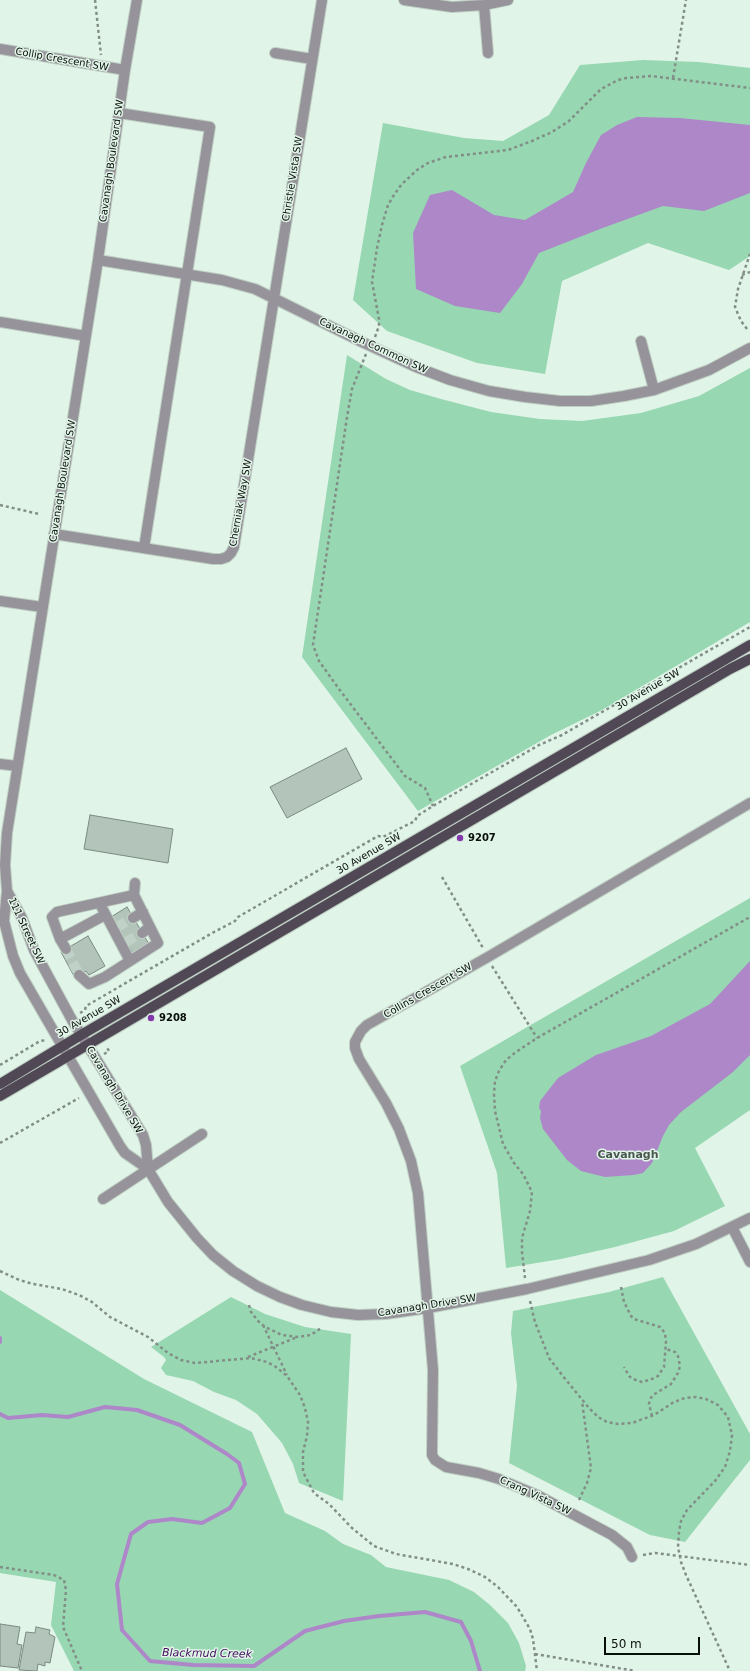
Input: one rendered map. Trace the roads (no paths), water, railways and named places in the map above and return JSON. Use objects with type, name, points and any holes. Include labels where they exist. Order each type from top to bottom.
[{"type":"main road","name":"30 Avenue SW","points":[[0,1084],[81,1035],[750,645]]},
{"type":"main road","points":[[0,1096],[730,669],[750,659]]},
{"type":"street","name":"Cavanagh Boulevard SW","points":[[7,892],[5,878],[5,849],[17,766],[98,260],[125,70],[138,0]]},
{"type":"street","name":"Christie Vista SW","points":[[275,298],[322,0]]},
{"type":"street","points":[[404,0],[452,7],[484,5],[508,0]]},
{"type":"street","points":[[484,5],[488,53]]},
{"type":"street","name":"Collip Crescent SW","points":[[0,49],[125,70]]},
{"type":"street","points":[[275,53],[312,59]]},
{"type":"street","points":[[119,113],[210,127],[144,548]]},
{"type":"street","name":"Cavanagh Common SW","points":[[98,260],[222,280],[255,289],[364,343],[416,367],[450,380],[489,391],[560,401],[591,401],[654,390],[709,370],[750,348]]},
{"type":"street","name":"Cherniak Way SW","points":[[54,534],[213,559],[227,557],[231,553],[234,546],[275,298]]},
{"type":"street","points":[[0,322],[86,336]]},
{"type":"street","points":[[641,341],[654,390]]},
{"type":"street","points":[[0,600],[42,607]]},
{"type":"street","points":[[0,764],[17,766]]},
{"type":"street","name":"Collins Crescent SW","points":[[428,1308],[419,1201],[411,1161],[393,1116],[356,1054],[355,1042],[357,1036],[367,1026],[488,957],[750,803]]},
{"type":"street","points":[[79,975],[89,984],[105,977],[158,943],[146,930],[143,912],[134,895],[135,883]]},
{"type":"street","name":"111 Street SW","points":[[7,892],[22,918],[34,950],[81,1035]]},
{"type":"street","name":"111 Street SW","points":[[7,892],[4,921],[13,956],[27,985],[63,1046]]},
{"type":"street","points":[[66,949],[60,939],[52,917],[57,912],[100,904],[134,895]]},
{"type":"street","points":[[100,904],[105,915],[115,928],[124,944],[130,961]]},
{"type":"street","points":[[133,918],[143,912]]},
{"type":"street","points":[[60,939],[105,915]]},
{"type":"street","name":"Cavanagh Drive SW","points":[[81,1035],[143,1135],[146,1145],[148,1169]]},
{"type":"street","name":"Cavanagh Drive SW","points":[[63,1046],[120,1146],[125,1153],[148,1169],[168,1202],[197,1238],[213,1255],[233,1271],[256,1286],[302,1305],[331,1312],[358,1315],[386,1314],[428,1308],[527,1289],[649,1260],[696,1244],[750,1218]]},
{"type":"street","points":[[103,1199],[202,1134]]},
{"type":"street","points":[[732,1227],[750,1262]]},
{"type":"street","name":"Crang Vista SW","points":[[428,1308],[434,1402],[431,1449],[435,1460],[446,1467],[479,1473],[499,1479],[537,1495],[612,1535],[627,1547],[632,1557]]},
{"type":"waterway","name":"Blackmud Creek","points":[[0,1414],[8,1418],[42,1415],[68,1417],[105,1407],[137,1410],[180,1425],[239,1463],[245,1484],[230,1508],[202,1523],[172,1519],[148,1522],[131,1534],[117,1584],[122,1630],[150,1661],[193,1665],[254,1666],[305,1631],[344,1621],[425,1612],[461,1622],[471,1641],[480,1671]]},
{"type":"tunnel","points":[[117,927],[133,918]]},
{"type":"tunnel","points":[[126,942],[142,933]]},
{"type":"tunnel","points":[[66,949],[79,975]]},
{"type":"place","name":"9207","points":[[460,838]]},
{"type":"place","name":"9208","points":[[151,1018]]},
{"type":"district","name":"Cavanagh","points":[[628,1155]]}]
